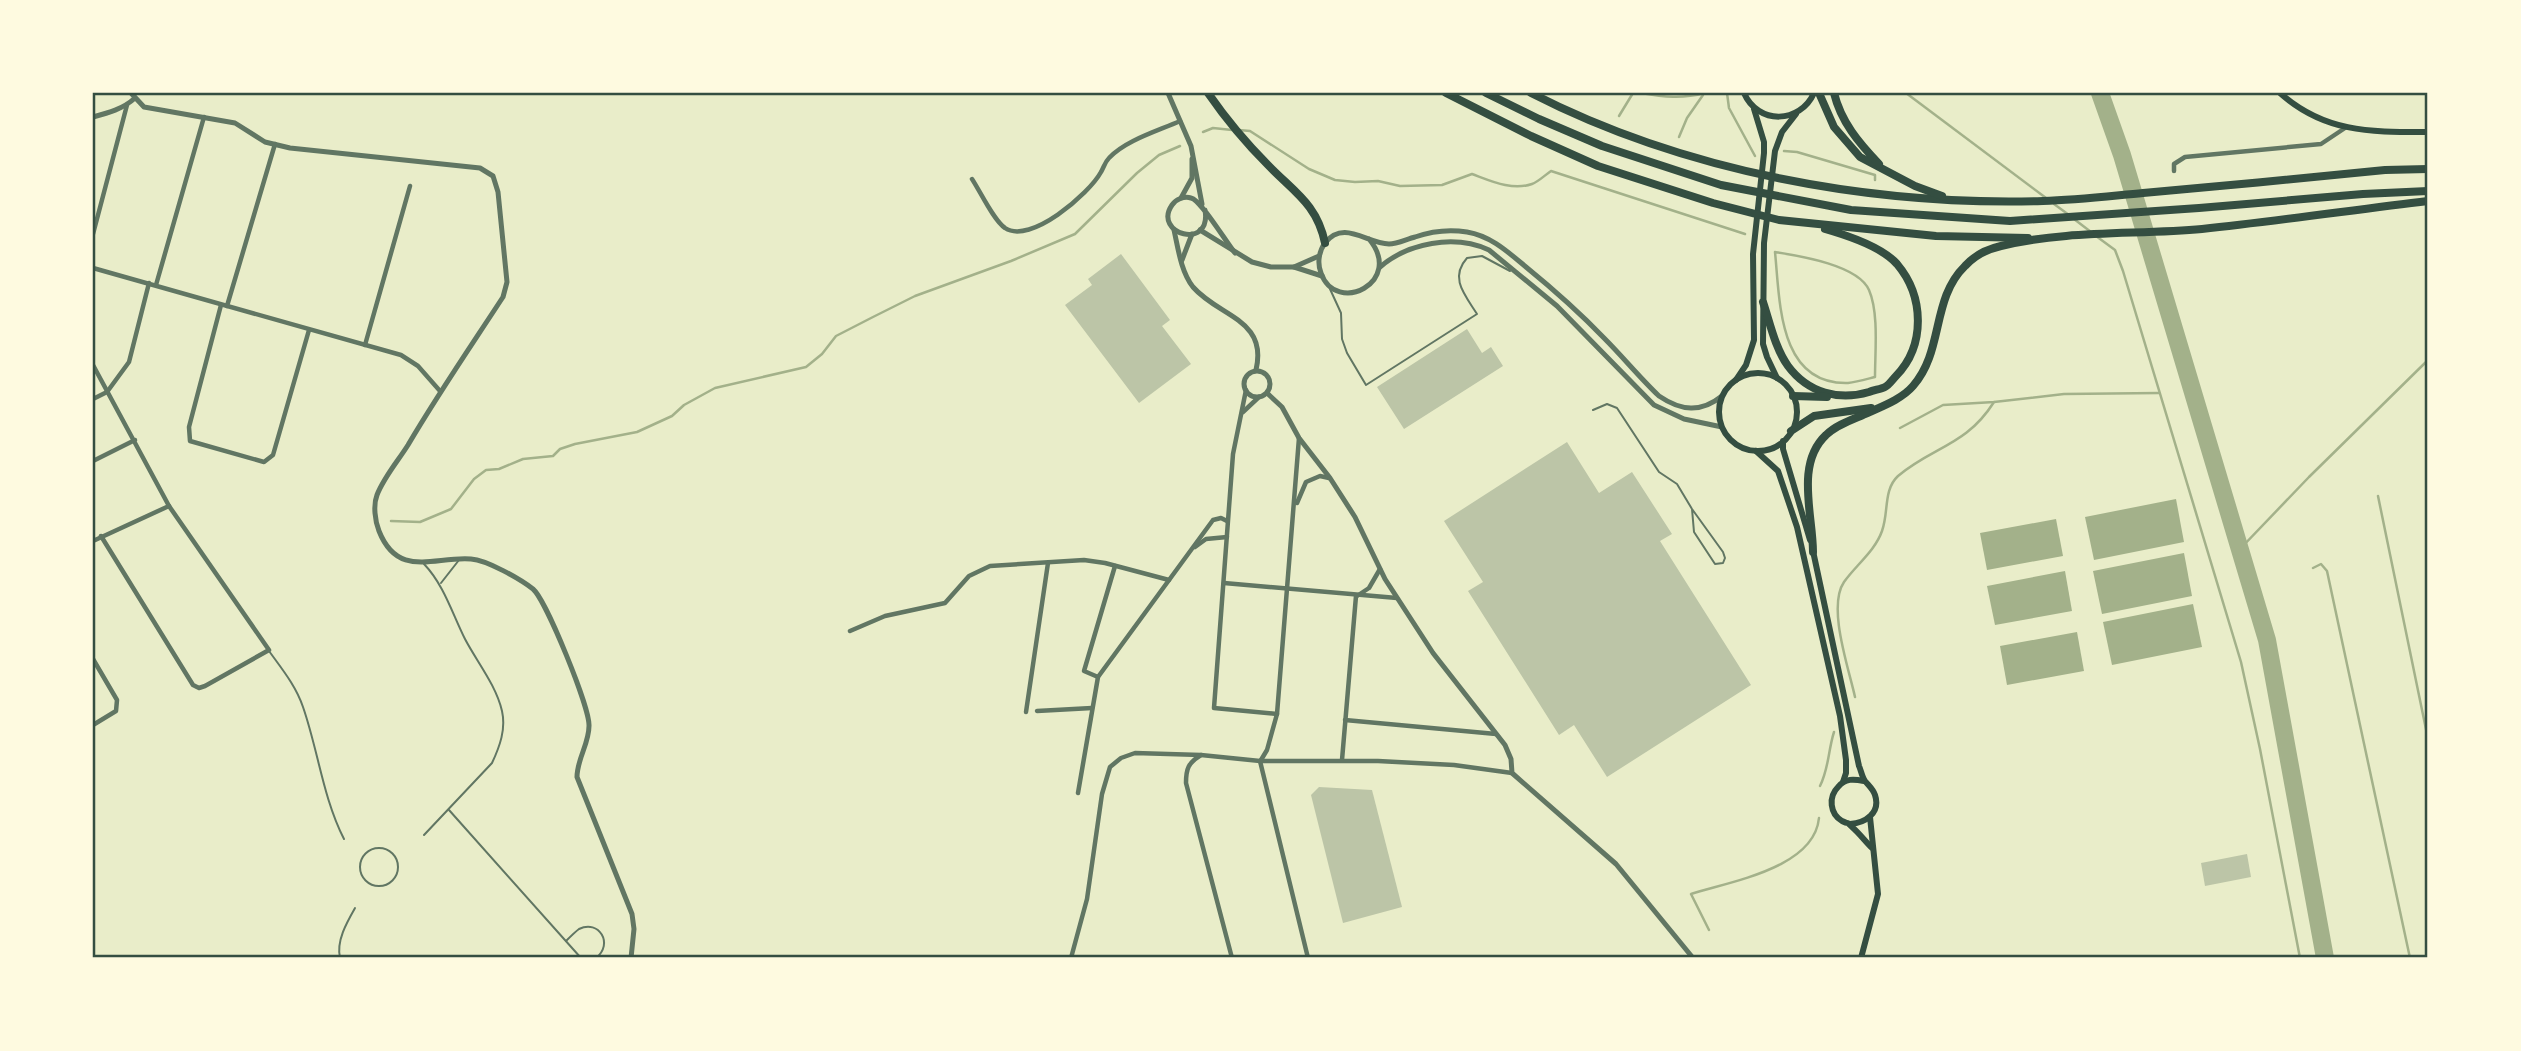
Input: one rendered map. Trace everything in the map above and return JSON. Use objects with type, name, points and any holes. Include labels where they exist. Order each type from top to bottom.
[{"type":"highway","points":[[1446,93],[1598,166],[1713,203],[1779,220],[1936,236],[2011,236],[2038,239]]},
{"type":"highway","points":[[1486,93],[1602,146],[1721,185],[1851,210],[2010,221],[2428,191]]},
{"type":"highway","points":[[1531,93],[1612,130],[1727,167],[1855,191],[1952,201],[2044,201],[2385,170],[2428,169]]},
{"type":"highway","points":[[1819,93],[1834,127],[1860,157],[1952,201]]},
{"type":"highway","points":[[1834,93],[1844,121],[1857,140],[1884,169]]},
{"type":"highway","points":[[1210,96],[1237,133],[1312,208],[1321,223],[1325,243]]},
{"type":"highway","points":[[1813,552],[1807,486],[1812,457],[1825,436],[1836,427],[1881,407],[1912,387],[1925,369],[1933,351],[1945,295],[1953,279],[1965,265],[1983,253],[1999,246],[2038,239],[2201,229],[2428,201]]},
{"type":"highway","points":[[1793,396],[1844,397],[1885,387],[1908,363],[1916,343],[1918,312],[1911,287],[1896,262],[1856,238],[1809,224]]},
{"type":"highway","points":[[1763,302],[1779,351],[1797,377],[1819,392],[1844,397]]},
{"type":"highway","points":[[1791,431],[1814,416],[1881,407]]},
{"type":"main road","points":[[1744,93],[1755,109],[1764,142],[1753,254],[1754,340],[1746,365],[1722,396],[1719,417],[1722,428],[1735,444],[1756,451],[1778,471],[1797,527],[1840,716],[1846,760],[1843,782]]},
{"type":"main road","points":[[1756,451],[1775,447],[1783,441],[1796,420],[1793,396],[1777,378],[1763,344],[1765,229],[1775,151],[1782,132],[1814,93]]},
{"type":"main road","points":[[2280,93],[2321,120],[2345,128],[2378,132],[2428,132]]},
{"type":"main road","points":[[1755,109],[1774,118],[1796,114]]},
{"type":"main road","points":[[1736,380],[1756,373],[1777,378]]},
{"type":"main road","points":[[1783,441],[1813,552],[1864,781],[1874,793],[1876,801],[1875,810],[1870,817],[1860,823],[1850,824]]},
{"type":"main road","points":[[1864,781],[1852,779],[1843,782],[1834,790],[1832,807],[1836,816],[1850,824],[1872,848]]},
{"type":"main road","points":[[1861,958],[1878,894],[1870,817]]},
{"type":"street","points":[[1168,93],[1191,146],[1205,222],[1200,230],[1192,234],[1180,234],[1174,230]]},
{"type":"street","points":[[93,234],[127,105],[133,95],[144,107],[235,123],[265,142],[480,168],[493,176],[498,192],[507,282],[503,297],[440,391],[376,496],[377,528],[393,553],[406,561],[480,561],[533,589],[543,603],[589,718],[588,735],[579,759],[577,777],[632,914],[634,929],[631,958]]},
{"type":"street","points":[[93,117],[127,105]]},
{"type":"street","points":[[156,285],[204,116]]},
{"type":"street","points":[[972,179],[1003,227],[1013,232],[1026,231],[1070,207],[1101,172],[1108,159],[1121,148],[1181,121]]},
{"type":"street","points":[[2174,171],[2174,164],[2185,157],[2321,144],[2345,128]]},
{"type":"street","points":[[275,144],[188,427],[190,441],[264,462],[270,459],[309,330]]},
{"type":"street","points":[[1191,146],[1192,178],[1169,212],[1185,274],[1210,303],[1233,315],[1259,345],[1256,370],[1246,377],[1246,390],[1233,454],[1214,708],[1277,714]]},
{"type":"street","points":[[365,345],[410,186]]},
{"type":"street","points":[[1181,198],[1192,198],[1204,207],[1212,223],[1235,253]]},
{"type":"street","points":[[1200,230],[1252,262],[1271,267],[1294,267],[1322,276]]},
{"type":"street","points":[[1369,239],[1379,257],[1380,267],[1376,277],[1361,291],[1343,293],[1329,286],[1318,266],[1319,256],[1325,243],[1335,235],[1359,233],[1369,239],[1389,244],[1431,232],[1452,230],[1483,236],[1508,252],[1565,300],[1659,396],[1678,406],[1695,409],[1713,403],[1722,396]]},
{"type":"street","points":[[1182,260],[1192,234]]},
{"type":"street","points":[[1380,267],[1398,254],[1446,242],[1476,244],[1489,250],[1587,334],[1654,405],[1684,419],[1722,428]]},
{"type":"street","points":[[1294,267],[1319,256]]},
{"type":"street","points":[[93,268],[401,355],[418,366],[440,391]]},
{"type":"street","points":[[93,399],[107,392],[129,362],[149,283]]},
{"type":"street","points":[[93,365],[169,506],[269,650],[205,686],[200,688],[192,685],[102,536]]},
{"type":"street","points":[[1242,412],[1267,393],[1271,384],[1268,376],[1256,370]]},
{"type":"street","points":[[1246,390],[1251,396],[1259,397]]},
{"type":"street","points":[[1267,393],[1282,407],[1299,438],[1330,478],[1355,517],[1380,569],[1433,653],[1496,734],[1511,759],[1512,773]]},
{"type":"street","points":[[1299,438],[1277,714],[1268,750],[1260,761],[1308,958]]},
{"type":"street","points":[[93,461],[135,440]]},
{"type":"street","points":[[1295,510],[1306,482],[1320,476],[1330,478]]},
{"type":"street","points":[[93,541],[169,506]]},
{"type":"street","points":[[1078,793],[1098,677],[1213,520],[1227,521]]},
{"type":"street","points":[[1192,549],[1206,539],[1227,537]]},
{"type":"street","points":[[850,631],[885,616],[945,603],[969,576],[979,570],[1014,563],[1084,560],[1169,580]]},
{"type":"street","points":[[1026,712],[1048,563]]},
{"type":"street","points":[[1098,677],[1084,671],[1115,566]]},
{"type":"street","points":[[1356,596],[1369,588],[1380,569]]},
{"type":"street","points":[[1224,583],[1397,598]]},
{"type":"street","points":[[1342,760],[1356,596]]},
{"type":"street","points":[[93,659],[118,705],[116,711],[93,724]]},
{"type":"street","points":[[1037,711],[1092,708]]},
{"type":"street","points":[[1345,720],[1496,734]]},
{"type":"street","points":[[1070,958],[1087,899],[1102,794],[1110,767],[1121,758],[1135,753],[1201,755],[1260,761],[1342,760],[1454,765],[1512,773],[1616,864],[1693,958]]},
{"type":"street","points":[[1201,755],[1192,760],[1186,769],[1186,783],[1232,958]]},
{"type":"lane","points":[[1329,286],[1341,313],[1342,339],[1347,353],[1366,385],[1477,314],[1457,278],[1458,269],[1467,258],[1473,255],[1482,256],[1521,276]]},
{"type":"lane","points":[[1593,410],[1606,404],[1617,408],[1658,472],[1677,484],[1725,555],[1723,563],[1718,565],[1713,561],[1694,532],[1692,509]]},
{"type":"lane","points":[[441,584],[459,560]]},
{"type":"lane","points":[[423,563],[441,584],[465,639],[496,693],[502,712],[503,731],[492,763],[424,835]]},
{"type":"lane","points":[[269,650],[303,705],[333,816],[344,839]]},
{"type":"lane","points":[[448,809],[580,958]]},
{"type":"lane","points":[[384,848],[390,851],[397,860],[396,876],[384,886],[372,885],[360,871],[363,858],[372,849],[384,848]]},
{"type":"lane","points":[[341,958],[339,953],[345,927],[355,908]]},
{"type":"lane","points":[[565,942],[579,929],[594,928],[601,934],[605,944],[603,951],[596,958]]},
{"type":"shaded area","points":[[2176,499],[2184,542],[2094,560],[2085,517]]},
{"type":"shaded area","points":[[2056,519],[2063,556],[1987,570],[1980,533]]},
{"type":"shaded area","points":[[2184,553],[2192,596],[2102,614],[2093,571]]},
{"type":"shaded area","points":[[2065,571],[2072,611],[1995,625],[1987,586]]},
{"type":"shaded area","points":[[2193,604],[2202,647],[2112,665],[2103,622]]},
{"type":"shaded area","points":[[2077,632],[2084,671],[2007,685],[2000,646]]},
{"type":"building","points":[[1121,254],[1170,320],[1162,326],[1191,364],[1139,403],[1065,305],[1092,285],[1088,279]]},
{"type":"building","points":[[1467,329],[1482,353],[1491,347],[1503,366],[1404,429],[1377,387]]},
{"type":"building","points":[[1567,442],[1599,493],[1632,472],[1672,534],[1660,541],[1751,685],[1607,777],[1574,725],[1559,735],[1468,591],[1483,582],[1444,521]]},
{"type":"building","points":[[1319,787],[1372,790],[1402,907],[1343,923],[1311,795]]},
{"type":"building","points":[[2247,854],[2251,877],[2205,886],[2201,863]]},
{"type":"waterway","points":[[1619,116],[1633,93]]},
{"type":"waterway","points":[[1641,93],[1673,97],[1705,93]]},
{"type":"waterway","points":[[1727,93],[1729,108],[1755,156]]},
{"type":"waterway","points":[[1906,93],[2046,198]]},
{"type":"waterway","points":[[2100,93],[2122,155],[2267,640],[2325,958]]},
{"type":"waterway","points":[[1679,137],[1687,118],[1703,95]]},
{"type":"waterway","points":[[1203,132],[1213,128],[1232,130]]},
{"type":"waterway","points":[[1239,130],[1250,131],[1309,169],[1335,180],[1378,181],[1400,186],[1442,185],[1472,174],[1502,184],[1524,186],[1534,183],[1551,171],[1745,234]]},
{"type":"waterway","points":[[391,521],[420,522],[451,509],[474,479],[486,470],[499,469],[523,459],[553,456],[560,449],[575,444],[637,432],[672,416],[684,405],[715,388],[806,367],[822,354],[836,336],[915,296],[1075,234],[1137,173],[1159,155],[1180,146]]},
{"type":"waterway","points":[[1784,151],[1797,152],[1875,175],[1875,180]]},
{"type":"waterway","points":[[2054,204],[2069,215]]},
{"type":"waterway","points":[[2074,219],[2091,232]]},
{"type":"waterway","points":[[2096,236],[2115,250],[2123,271],[2241,662],[2300,958]]},
{"type":"waterway","points":[[1775,252],[1827,263],[1863,281],[1869,290],[1874,310],[1875,377],[1848,383],[1825,380],[1808,370],[1795,355],[1782,316],[1775,252]]},
{"type":"waterway","points":[[2240,549],[2428,360]]},
{"type":"waterway","points":[[1900,428],[1943,405],[2064,394],[2159,393]]},
{"type":"waterway","points":[[1855,697],[1838,622],[1839,593],[1844,582],[1879,538],[1893,482],[1911,466],[1961,437],[1983,417],[1994,402]]},
{"type":"waterway","points":[[2378,496],[2428,739]]},
{"type":"waterway","points":[[2313,568],[2321,564],[2327,571],[2410,958]]},
{"type":"waterway","points":[[1820,786],[1834,732]]},
{"type":"waterway","points":[[1709,930],[1691,894],[1748,877],[1787,861],[1803,849],[1814,835],[1819,818]]}]
